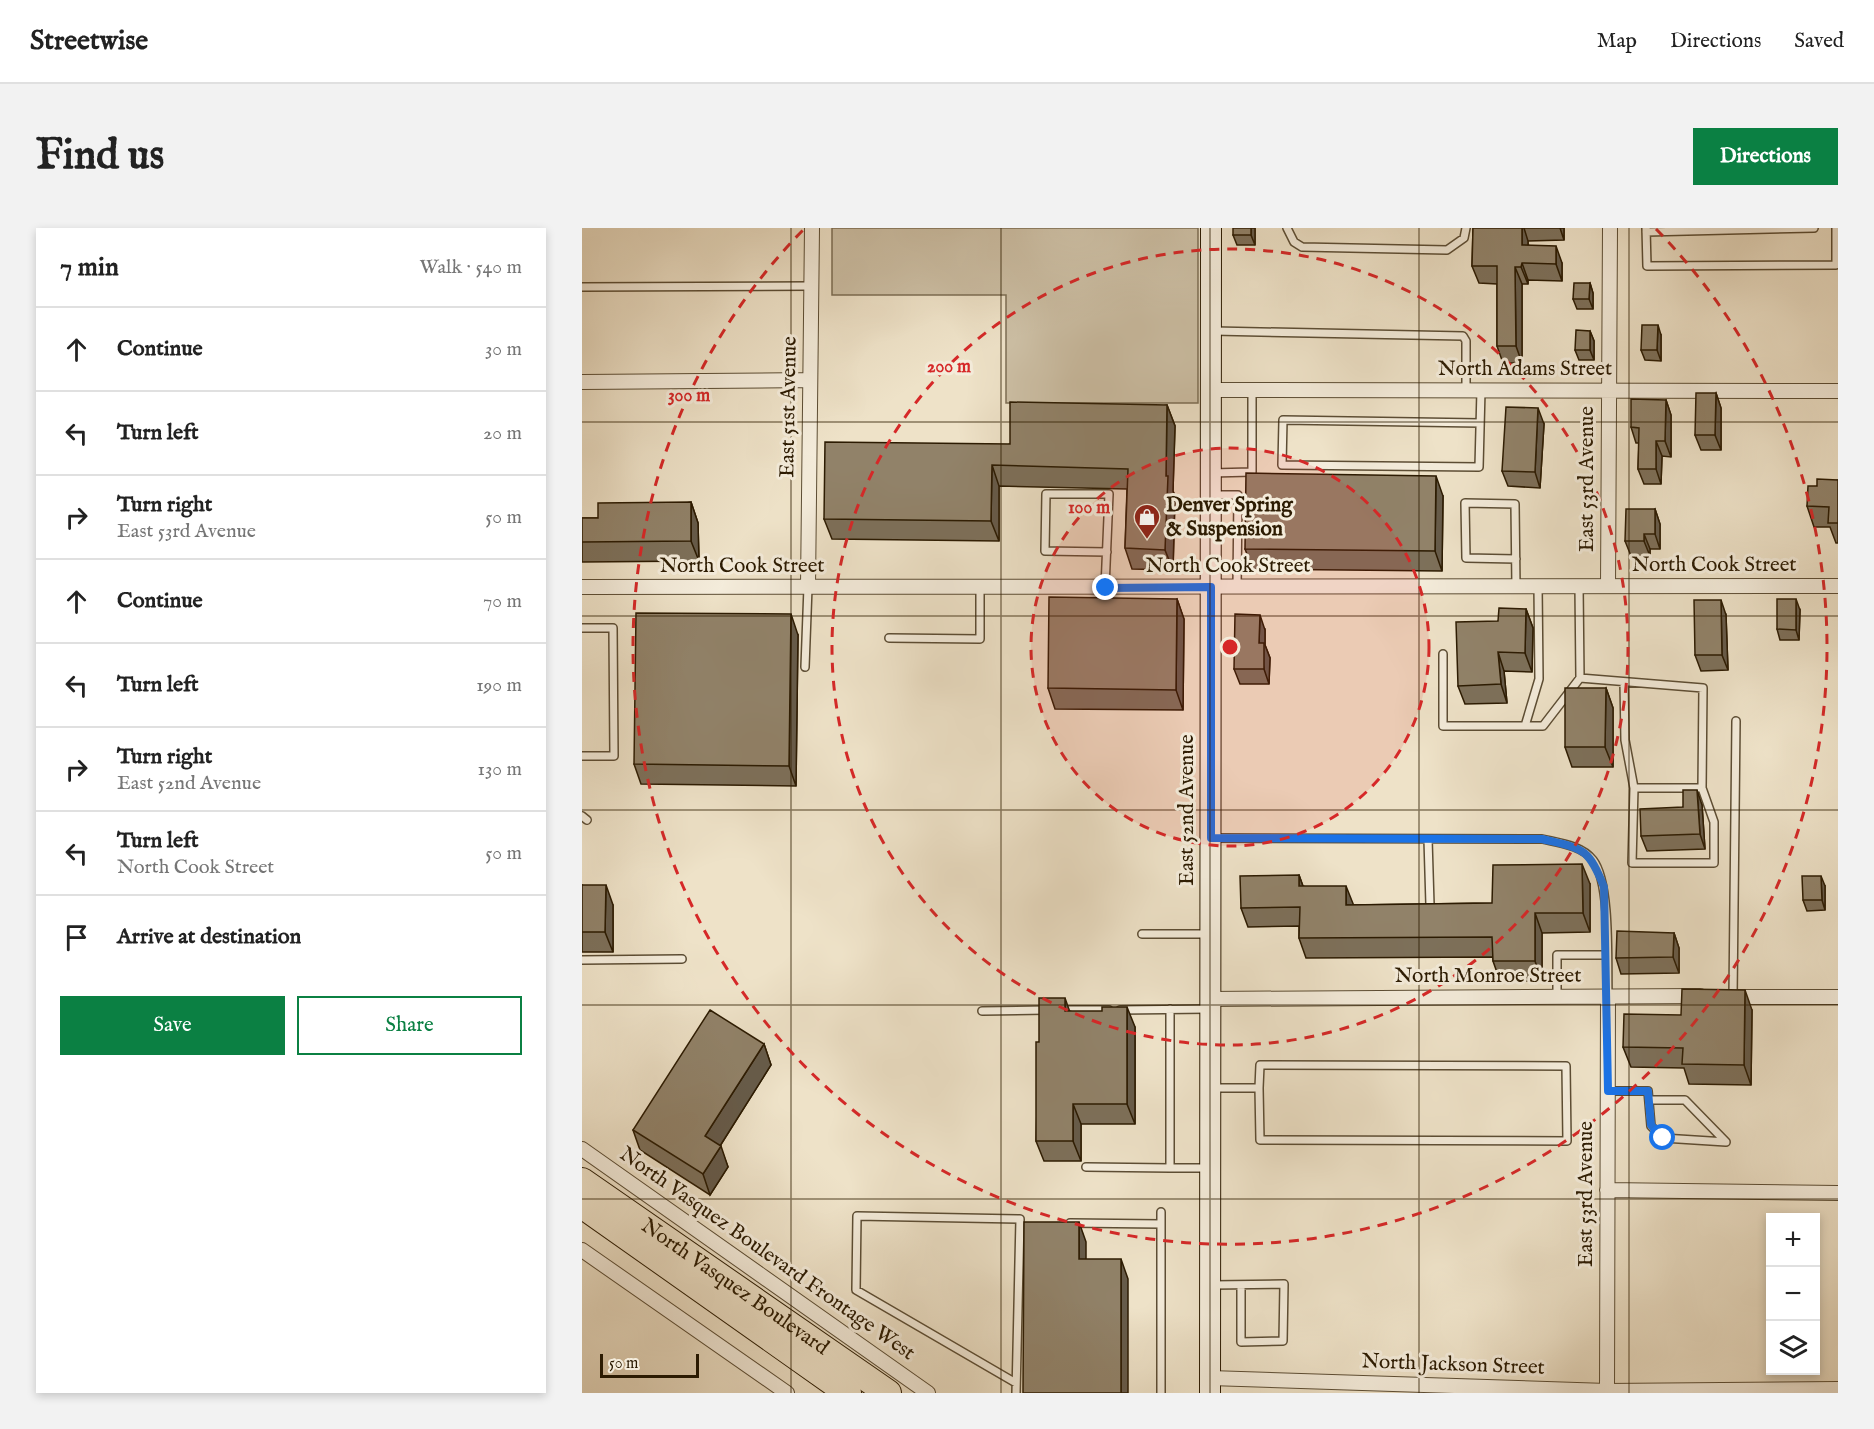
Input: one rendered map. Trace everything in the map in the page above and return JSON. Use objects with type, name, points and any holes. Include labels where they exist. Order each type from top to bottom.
[{"type":"highway","name":"North Vasquez Boulevard","points":[[582,1181],[888,1393]]},
{"type":"highway","name":"North Vasquez Boulevard","points":[[582,1205],[848,1393]]},
{"type":"street","name":"East 51st Avenue","points":[[808,587],[812,228]]},
{"type":"street","name":"East 52nd Avenue","points":[[1210,1386],[1211,228]]},
{"type":"street","name":"East 53rd Avenue","points":[[1608,586],[1610,228]]},
{"type":"street","points":[[582,382],[810,380]]},
{"type":"street","name":"North Adams Street","points":[[1211,390],[1838,391]]},
{"type":"street","name":"North Cook Street","points":[[582,587],[1838,586]]},
{"type":"street","name":"North Monroe Street","points":[[1210,1004],[1557,996],[1838,997]]},
{"type":"street","name":"East 53rd Avenue","points":[[1607,1392],[1608,996]]},
{"type":"street","name":"North Vasquez Boulevard Frontage West","points":[[582,1149],[928,1393]]},
{"type":"street","points":[[1607,1190],[1838,1193]]},
{"type":"street","points":[[582,1250],[787,1393]]},
{"type":"street","name":"North Jackson Street","points":[[1210,1386],[1607,1392],[1838,1389]]},
{"type":"lane","points":[[1287,228],[1294,242],[1302,247],[1447,250],[1464,238],[1466,228]]},
{"type":"lane","points":[[1814,228],[1646,230],[1647,266],[1836,265],[1836,228]]},
{"type":"lane","points":[[582,287],[811,286]]},
{"type":"lane","points":[[1211,331],[1463,336],[1466,341],[1466,390]]},
{"type":"lane","points":[[1211,473],[1252,472],[1252,390]]},
{"type":"lane","points":[[1480,423],[1283,420],[1282,465],[1479,467],[1481,390]]},
{"type":"lane","points":[[1106,588],[1107,552],[1108,494],[1046,494],[1045,551],[1107,552]]},
{"type":"lane","points":[[1211,495],[1238,495],[1237,587]]},
{"type":"lane","points":[[1516,559],[1466,558],[1465,503],[1515,504],[1516,559],[1516,586]]},
{"type":"lane","points":[[1525,726],[1539,679],[1538,586]]},
{"type":"lane","points":[[1443,654],[1443,726],[1543,726],[1580,678],[1579,586]]},
{"type":"lane","points":[[805,667],[808,587]]},
{"type":"lane","points":[[889,638],[980,639],[980,587]]},
{"type":"lane","points":[[582,628],[613,628],[614,756],[582,756]]},
{"type":"lane","points":[[1580,678],[1703,688],[1702,788],[1714,822],[1714,863],[1632,863],[1634,788],[1625,740],[1624,682]]},
{"type":"lane","points":[[1721,996],[1736,721]]},
{"type":"lane","points":[[1634,788],[1702,788]]},
{"type":"lane","points":[[1211,838],[1542,839],[1575,847],[1593,860],[1604,887],[1608,996]]},
{"type":"lane","points":[[1428,838],[1430,905]]},
{"type":"lane","points":[[1142,934],[1210,934]]},
{"type":"lane","points":[[1557,996],[1557,956],[1606,955]]},
{"type":"lane","points":[[582,960],[682,958]]},
{"type":"lane","points":[[982,1011],[1170,1009],[1210,1004]]},
{"type":"lane","points":[[1170,1009],[1170,1168]]},
{"type":"lane","points":[[1260,1065],[1566,1066],[1567,1141],[1260,1140],[1259,1088],[1260,1065]]},
{"type":"lane","points":[[1210,1088],[1259,1088]]},
{"type":"lane","points":[[1608,1091],[1648,1091],[1651,1125],[1663,1138],[1726,1142],[1685,1100],[1649,1100]]},
{"type":"lane","points":[[1086,1167],[1210,1168]]},
{"type":"lane","points":[[1161,1212],[1161,1393]]},
{"type":"lane","points":[[1016,1383],[856,1290],[857,1216],[1020,1219],[1016,1393]]},
{"type":"lane","points":[[1020,1223],[1031,1223]]},
{"type":"lane","points":[[1067,1224],[1161,1224]]},
{"type":"lane","points":[[1210,1285],[1284,1284],[1283,1341],[1241,1342],[1241,1285]]},
{"type":"shaded area","points":[[832,228],[1198,228],[1198,403],[1006,403],[1006,295],[832,295]]},
{"type":"building","points":[[1233,228],[1251,228],[1251,235],[1233,235]]},
{"type":"building","points":[[1473,228],[1522,228],[1522,245],[1556,246],[1556,264],[1522,263],[1521,267],[1515,267],[1516,346],[1497,346],[1497,266],[1472,266]]},
{"type":"building","points":[[1574,283],[1590,283],[1589,299],[1573,299]]},
{"type":"building","points":[[1642,325],[1658,325],[1657,350],[1641,350]]},
{"type":"building","points":[[1576,330],[1590,331],[1590,350],[1575,350]]},
{"type":"building","points":[[1696,393],[1716,393],[1715,435],[1695,435]]},
{"type":"building","points":[[1631,399],[1666,400],[1665,441],[1656,441],[1656,469],[1638,469],[1639,428],[1631,427]]},
{"type":"building","points":[[1010,402],[1167,405],[1166,476],[1168,476],[1165,550],[1125,548],[1128,469],[992,465],[991,521],[824,519],[825,442],[1010,444]]},
{"type":"building","points":[[1506,407],[1538,408],[1535,472],[1502,471]]},
{"type":"building","points":[[1246,473],[1436,476],[1435,551],[1245,549]]},
{"type":"building","points":[[1817,479],[1838,480],[1838,523],[1828,523],[1829,507],[1807,506],[1808,486],[1817,486]]},
{"type":"building","points":[[691,502],[691,541],[582,542],[582,518],[598,518],[598,503]]},
{"type":"building","points":[[1626,509],[1655,509],[1655,534],[1644,534],[1644,541],[1625,541]]},
{"type":"building","points":[[1049,597],[1177,599],[1176,690],[1048,688]]},
{"type":"building","points":[[1777,599],[1796,599],[1796,630],[1777,629]]},
{"type":"building","points":[[1694,600],[1721,600],[1722,655],[1695,655]]},
{"type":"building","points":[[1499,608],[1526,609],[1525,653],[1498,652],[1501,684],[1458,686],[1456,622],[1498,621]]},
{"type":"building","points":[[636,613],[791,614],[789,766],[634,764]]},
{"type":"building","points":[[1235,614],[1260,615],[1259,643],[1264,643],[1264,669],[1234,669]]},
{"type":"building","points":[[1565,688],[1606,688],[1605,747],[1565,747]]},
{"type":"building","points":[[1683,790],[1697,790],[1700,834],[1641,836],[1640,809],[1683,807]]},
{"type":"building","points":[[1582,864],[1583,913],[1535,913],[1535,961],[1493,961],[1492,937],[1299,938],[1300,907],[1241,908],[1240,876],[1299,875],[1299,886],[1346,886],[1346,905],[1492,903],[1493,865]]},
{"type":"building","points":[[1802,876],[1821,876],[1822,900],[1803,900]]},
{"type":"building","points":[[582,885],[606,885],[605,932],[582,932]]},
{"type":"building","points":[[1617,931],[1674,933],[1673,957],[1616,958]]},
{"type":"building","points":[[1682,989],[1745,990],[1744,1065],[1682,1064],[1683,1048],[1623,1047],[1624,1014],[1681,1015]]},
{"type":"building","points":[[1039,998],[1065,998],[1065,1011],[1102,1011],[1102,1007],[1127,1007],[1127,1104],[1073,1104],[1073,1141],[1036,1141],[1036,1042],[1039,1042]]},
{"type":"building","points":[[710,1010],[764,1044],[705,1136],[721,1146],[703,1174],[633,1130]]},
{"type":"building","points":[[1024,1222],[1079,1222],[1079,1259],[1121,1259],[1121,1393],[1023,1393]]},
{"type":"place","name":"Denver Spring & Suspension","points":[[1147,540]]},
{"type":"route","points":[[1106,588],[1211,587],[1211,838],[1542,839],[1575,847],[1593,860],[1604,887],[1608,996],[1608,1091],[1648,1091],[1651,1125],[1663,1138]]}]
